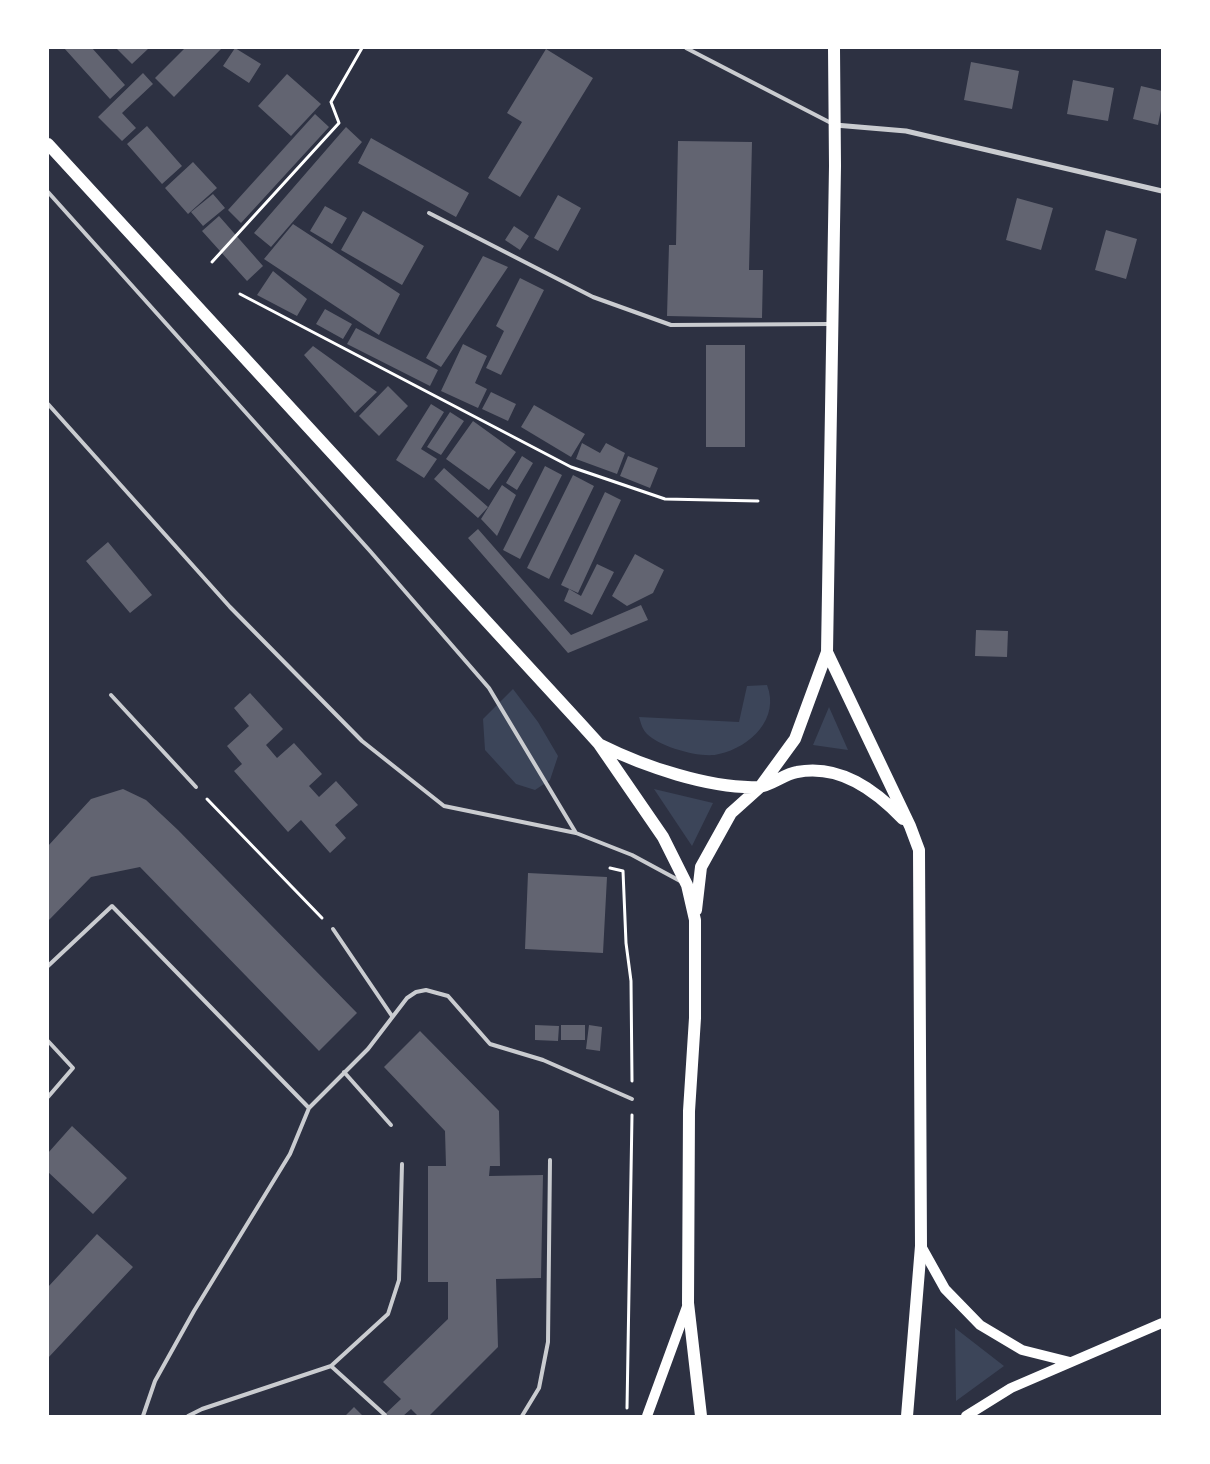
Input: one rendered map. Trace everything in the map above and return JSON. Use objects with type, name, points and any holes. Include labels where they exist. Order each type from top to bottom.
[{"type":"main road","points":[[701,1416],[688,1303],[689,1111],[695,1018],[695,920],[701,867],[731,813],[760,787],[795,739],[827,652],[835,125],[834,48]]},
{"type":"main road","points":[[48,144],[599,744],[663,837],[687,885],[695,920]]},
{"type":"main road","points":[[827,652],[910,826],[919,850],[921,1246],[907,1416]]},
{"type":"main road","points":[[599,744],[635,762],[721,784],[760,787],[797,772],[830,772],[860,782],[885,800],[910,826]]},
{"type":"main road","points":[[921,1246],[945,1290],[980,1325],[1022,1350],[1070,1362]]},
{"type":"main road","points":[[647,1416],[688,1303]]},
{"type":"main road","points":[[966,1416],[1011,1388],[1162,1322]]},
{"type":"street","points":[[835,125],[906,131],[1162,191]]},
{"type":"lane","points":[[686,48],[835,125]]},
{"type":"lane","points":[[48,192],[370,551],[489,688],[576,833]]},
{"type":"lane","points":[[429,213],[593,297],[671,324],[832,324]]},
{"type":"lane","points":[[48,404],[230,607],[362,741],[444,806],[576,833],[632,855],[687,885]]},
{"type":"lane","points":[[111,694],[196,787]]},
{"type":"lane","points":[[48,966],[112,906],[309,1108]]},
{"type":"lane","points":[[333,929],[392,1016]]},
{"type":"lane","points":[[143,1416],[155,1381],[194,1311],[290,1154],[309,1108],[368,1049],[406,998],[416,992],[437,991],[448,996],[455,1003],[490,1044],[543,1060],[632,1099]]},
{"type":"lane","points":[[48,1041],[73,1068],[48,1097]]},
{"type":"lane","points":[[344,1072],[391,1125]]},
{"type":"lane","points":[[522,1416],[539,1388],[548,1342],[550,1160]]},
{"type":"lane","points":[[188,1416],[202,1409],[331,1366],[388,1314],[399,1280],[402,1164]]},
{"type":"lane","points":[[331,1366],[385,1415]]},
{"type":"path","points":[[212,262],[339,123],[330,102],[362,48]]},
{"type":"path","points":[[240,294],[571,467],[665,500],[758,500]]},
{"type":"path","points":[[196,787],[333,929]]},
{"type":"path","points":[[610,868],[622,871],[626,943],[631,981],[632,1099],[627,1416]]},
{"type":"shaded area","points":[[767,685],[770,697],[769,709],[760,729],[742,745],[719,754],[702,755],[682,751],[661,743],[645,732],[639,717],[739,722],[747,686]]},
{"type":"shaded area","points":[[513,689],[538,722],[558,756],[550,780],[535,790],[516,784],[485,750],[483,719]]},
{"type":"shaded area","points":[[829,707],[848,750],[813,745]]},
{"type":"shaded area","points":[[654,789],[713,803],[692,846]]},
{"type":"shaded area","points":[[955,1328],[1004,1366],[956,1401]]},
{"type":"building","points":[[64,48],[92,48],[125,85],[110,99]]},
{"type":"building","points":[[116,48],[149,48],[132,64]]},
{"type":"building","points":[[185,48],[222,48],[174,97],[155,78]]},
{"type":"building","points":[[235,48],[261,64],[249,83],[223,66]]},
{"type":"building","points":[[546,49],[593,78],[520,197],[488,178],[522,122],[507,113]]},
{"type":"building","points":[[971,62],[1019,71],[1012,109],[964,100]]},
{"type":"building","points":[[143,73],[153,84],[122,113],[136,128],[122,141],[98,117]]},
{"type":"building","points":[[287,74],[321,104],[291,136],[258,106]]},
{"type":"building","points":[[1073,80],[1114,88],[1108,121],[1067,114]]},
{"type":"building","points":[[1141,86],[1162,91],[1162,105],[1158,125],[1133,119]]},
{"type":"building","points":[[315,114],[329,127],[241,223],[228,210]]},
{"type":"building","points":[[147,126],[182,166],[162,184],[127,144]]},
{"type":"building","points":[[346,127],[362,142],[271,247],[254,233]]},
{"type":"building","points":[[371,138],[469,193],[456,217],[358,163]]},
{"type":"building","points":[[678,141],[752,142],[749,270],[763,270],[762,318],[667,316],[669,245],[676,245]]},
{"type":"building","points":[[193,162],[217,188],[188,214],[165,188]]},
{"type":"building","points":[[213,194],[225,208],[203,226],[191,212]]},
{"type":"building","points":[[558,195],[581,208],[558,251],[534,238]]},
{"type":"building","points":[[1017,198],[1053,208],[1041,250],[1006,240]]},
{"type":"building","points":[[325,206],[347,218],[332,244],[310,231]]},
{"type":"building","points":[[363,211],[424,246],[402,285],[341,250]]},
{"type":"building","points":[[219,216],[263,266],[247,281],[202,231]]},
{"type":"building","points":[[293,224],[400,294],[379,335],[264,259]]},
{"type":"building","points":[[514,226],[529,236],[520,250],[505,240]]},
{"type":"building","points":[[1106,230],[1137,239],[1126,279],[1095,270]]},
{"type":"building","points":[[483,256],[508,267],[441,367],[426,358]]},
{"type":"building","points":[[273,271],[307,299],[297,316],[257,295]]},
{"type":"building","points":[[520,278],[544,290],[501,375],[486,368],[504,331],[496,326]]},
{"type":"building","points":[[325,309],[352,324],[343,339],[316,324]]},
{"type":"building","points":[[356,328],[438,370],[430,386],[347,344]]},
{"type":"building","points":[[463,344],[487,356],[475,383],[487,389],[478,408],[441,391]]},
{"type":"building","points":[[706,345],[745,345],[745,447],[706,447]]},
{"type":"building","points":[[313,346],[377,392],[355,413],[304,355]]},
{"type":"building","points":[[388,386],[408,406],[379,436],[359,416]]},
{"type":"building","points":[[491,392],[516,404],[508,421],[482,409]]},
{"type":"building","points":[[431,404],[444,412],[421,449],[437,459],[424,478],[396,460]]},
{"type":"building","points":[[534,405],[585,434],[571,457],[521,427]]},
{"type":"building","points":[[450,412],[464,421],[441,455],[427,447]]},
{"type":"building","points":[[473,421],[516,452],[489,490],[446,459]]},
{"type":"building","points":[[582,443],[600,453],[606,443],[625,453],[617,474],[576,459]]},
{"type":"building","points":[[522,456],[533,463],[517,490],[506,483]]},
{"type":"building","points":[[628,456],[658,468],[650,488],[620,476]]},
{"type":"building","points":[[545,466],[562,475],[520,559],[503,550]]},
{"type":"building","points":[[444,468],[488,507],[478,518],[434,479]]},
{"type":"building","points":[[573,475],[594,486],[549,579],[527,568]]},
{"type":"building","points":[[502,485],[516,495],[497,536],[481,519]]},
{"type":"building","points":[[605,492],[621,500],[578,593],[561,585]]},
{"type":"building","points":[[478,529],[571,635],[641,605],[648,620],[568,653],[468,538]]},
{"type":"building","points":[[108,542],[152,595],[130,613],[86,561]]},
{"type":"building","points":[[635,554],[664,570],[653,593],[627,606],[612,596]]},
{"type":"building","points":[[597,564],[614,572],[592,615],[564,601],[569,589],[581,596]]},
{"type":"building","points":[[976,630],[1008,631],[1007,657],[975,656]]},
{"type":"building","points":[[250,693],[283,729],[266,745],[277,758],[294,743],[322,774],[309,786],[319,797],[336,781],[358,805],[335,825],[346,838],[330,853],[301,820],[288,832],[234,771],[242,764],[227,746],[249,726],[234,708]]},
{"type":"building","points":[[123,789],[146,800],[178,830],[357,1013],[319,1051],[140,867],[91,877],[48,921],[48,846],[91,799]]},
{"type":"building","points":[[528,873],[607,877],[603,953],[525,949]]},
{"type":"building","points":[[535,1025],[559,1026],[558,1041],[535,1040]]},
{"type":"building","points":[[561,1025],[585,1025],[585,1040],[561,1040]]},
{"type":"building","points":[[589,1025],[602,1027],[600,1051],[586,1049]]},
{"type":"building","points":[[420,1031],[499,1111],[500,1166],[490,1166],[489,1176],[543,1175],[541,1278],[496,1279],[498,1347],[429,1416],[418,1416],[411,1409],[403,1416],[383,1416],[401,1399],[383,1382],[448,1319],[448,1282],[428,1282],[428,1166],[446,1166],[445,1131],[384,1067]]},
{"type":"building","points":[[72,1126],[127,1178],[93,1214],[48,1172],[48,1153]]},
{"type":"building","points":[[97,1234],[133,1267],[48,1358],[48,1287]]},
{"type":"building","points":[[354,1407],[363,1416],[345,1416]]}]
